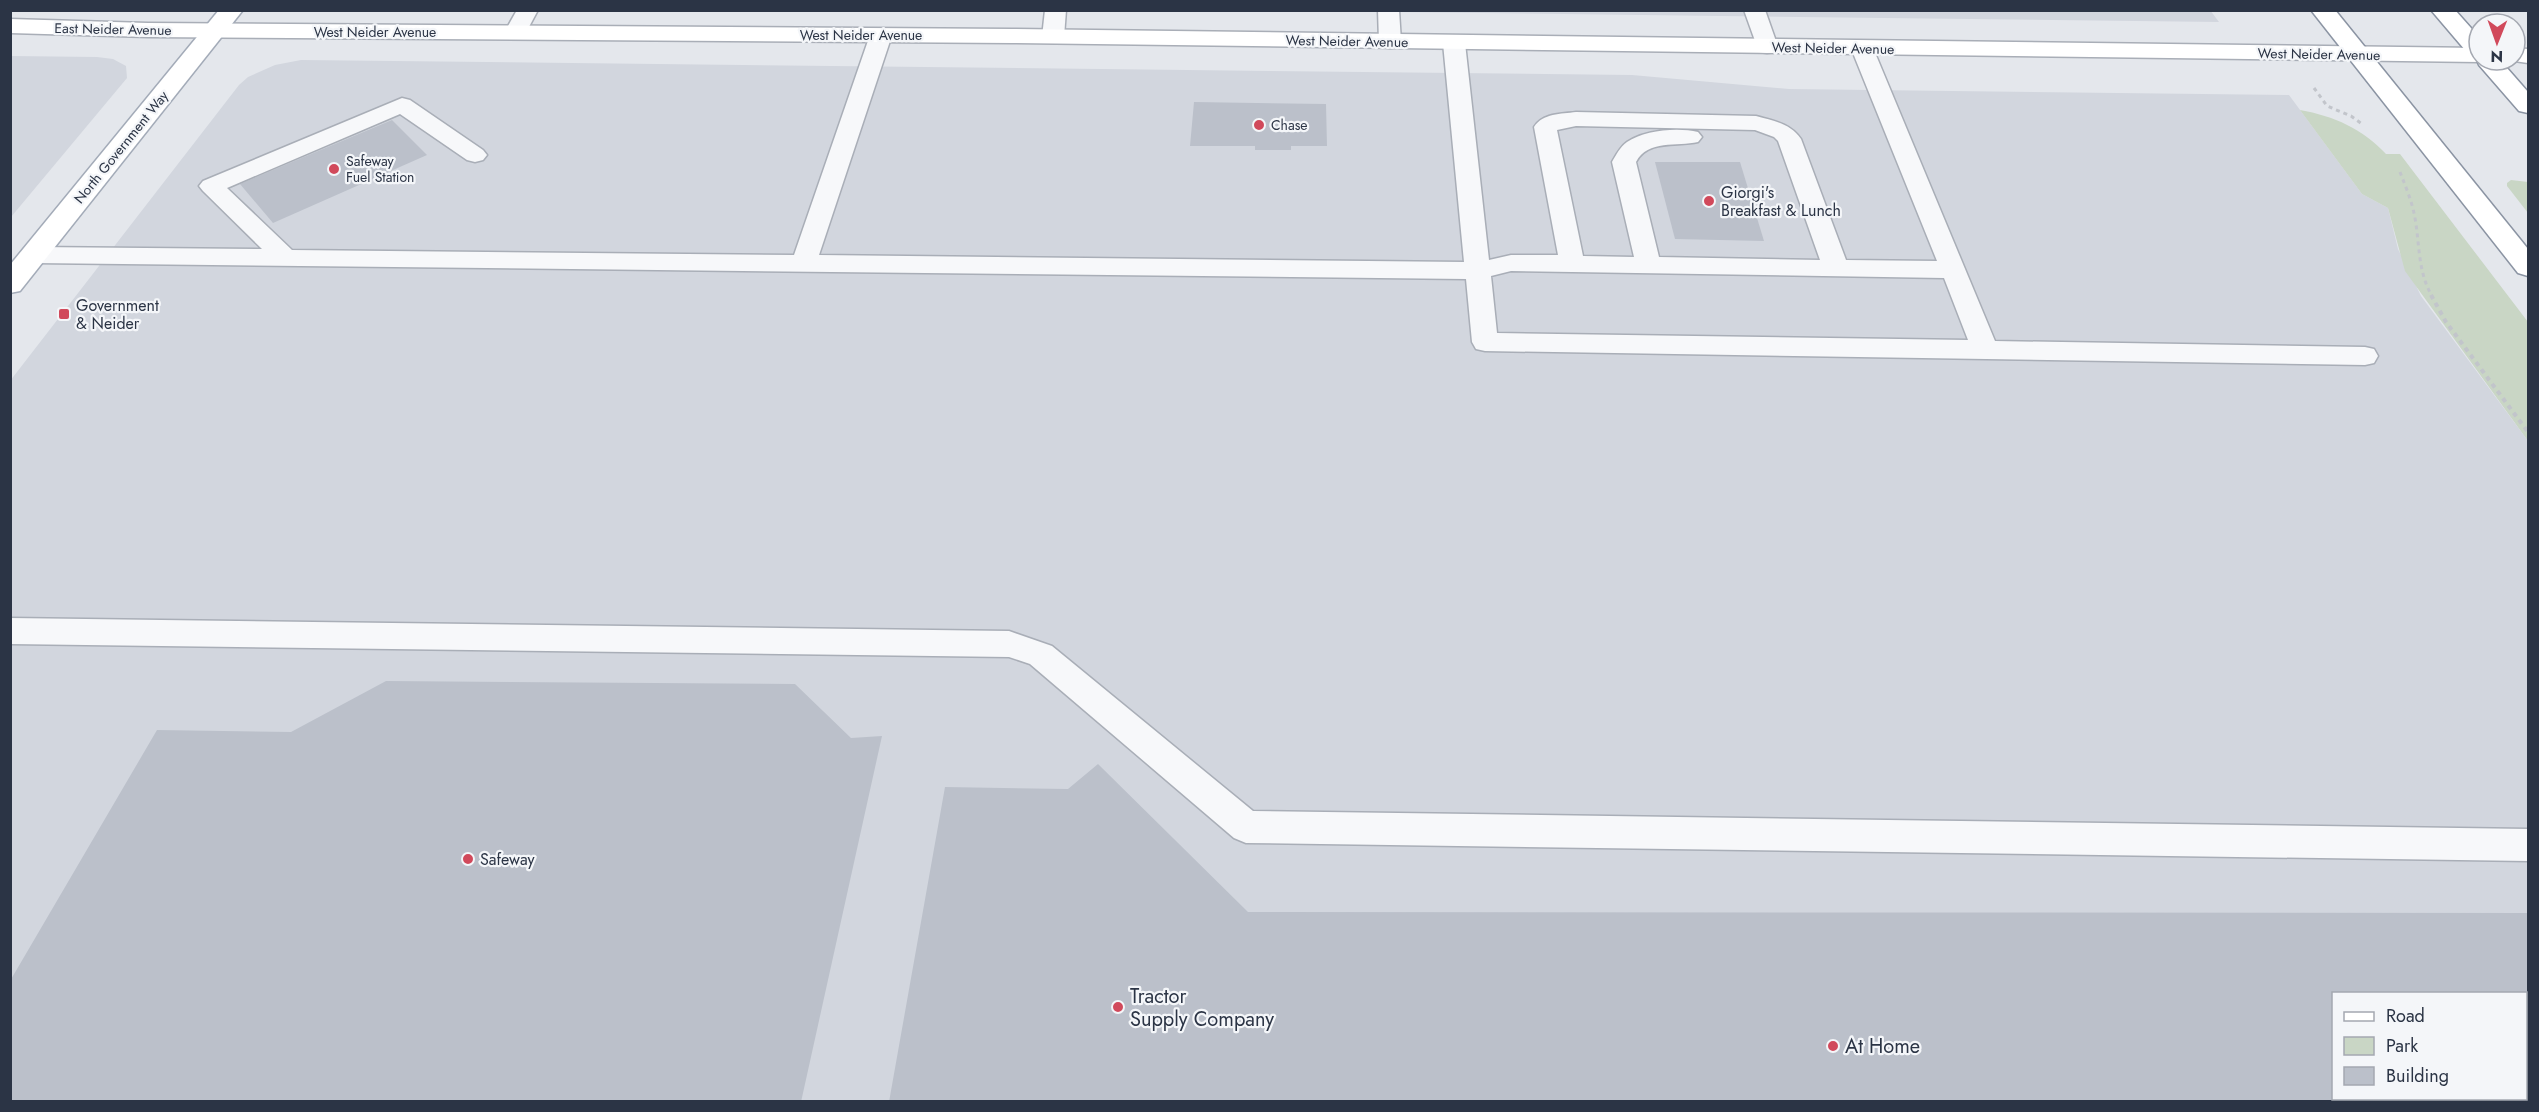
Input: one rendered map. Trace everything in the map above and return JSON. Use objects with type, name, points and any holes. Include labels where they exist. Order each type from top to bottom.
[{"type":"main road","name":"North Government Way","points":[[10,284],[232,10]]},
{"type":"main road","points":[[2322,10],[2529,267]]},
{"type":"main road","points":[[2442,10],[2467,39]]},
{"type":"main road","name":"East Neider Avenue","points":[[10,26],[215,30]]},
{"type":"main road","name":"West Neider Avenue","points":[[215,30],[881,35],[2358,54],[2467,53]]},
{"type":"main road","points":[[2498,72],[2529,106]]},
{"type":"lane","points":[[515,33],[528,10]]},
{"type":"lane","points":[[1053,37],[1056,10]]},
{"type":"lane","points":[[1388,10],[1390,42]]},
{"type":"lane","points":[[1754,10],[1767,47]]},
{"type":"lane","points":[[804,263],[881,35]]},
{"type":"lane","points":[[1454,43],[1485,342],[2365,356]]},
{"type":"lane","points":[[1862,48],[1986,351]]},
{"type":"lane","points":[[285,257],[211,186],[402,105],[475,155]]},
{"type":"lane","points":[[1572,264],[1545,127],[1576,118],[1756,123],[1782,132],[1789,139],[1836,268]]},
{"type":"lane","points":[[1648,266],[1624,162],[1628,152],[1637,145],[1680,137],[1789,139]]},
{"type":"lane","points":[[34,255],[1478,271],[1511,263],[1952,270]]},
{"type":"lane","points":[[10,631],[1009,644],[1041,655],[1246,827],[2529,845]]},
{"type":"path","points":[[2289,53],[2327,105],[2351,116],[2369,129]]},
{"type":"path","points":[[2400,169],[2414,212],[2418,251],[2425,285],[2446,322],[2529,432]]},
{"type":"shaded area","points":[[2210,10],[2219,22],[1310,11]]},
{"type":"shaded area","points":[[11,56],[113,59],[126,66],[127,78],[11,217]]},
{"type":"shaded area","points":[[301,60],[1632,75],[1789,89],[2289,95],[2362,194],[2388,208],[2398,249],[2421,296],[2528,441],[2528,1101],[11,1101],[10,381],[239,85],[248,77],[275,65]]},
{"type":"green space","points":[[2300,110],[2325,116],[2347,125],[2368,137],[2386,154],[2400,154],[2528,322],[2528,441],[2405,271],[2388,208],[2362,194]]},
{"type":"green space","points":[[2511,180],[2528,182],[2528,213],[2507,186]]},
{"type":"building","name":"Chase","points":[[1194,102],[1326,104],[1327,146],[1291,146],[1291,150],[1255,150],[1255,146],[1190,146]]},
{"type":"building","name":"Safeway Fuel Station","points":[[392,120],[427,155],[273,223],[240,184]]},
{"type":"building","name":"Giorgi's Breakfast & Lunch","points":[[1655,162],[1740,162],[1764,241],[1675,239]]},
{"type":"building","name":"Safeway","points":[[386,681],[795,684],[851,738],[882,736],[801,1102],[10,1102],[10,981],[157,730],[291,732]]},
{"type":"building","name":"At Home","points":[[1098,764],[1248,912],[2528,913],[2528,1102],[889,1102],[945,787],[1068,789]]},
{"type":"place","name":"Chase","points":[[1259,125]]},
{"type":"place","name":"Safeway Fuel Station","points":[[334,169]]},
{"type":"place","name":"Giorgi's Breakfast & Lunch","points":[[1709,201]]},
{"type":"place","name":"Government & Neider","points":[[64,314]]},
{"type":"place","name":"Safeway","points":[[468,859]]},
{"type":"place","name":"Tractor Supply Company","points":[[1118,1007]]},
{"type":"place","name":"At Home","points":[[1833,1046]]}]
